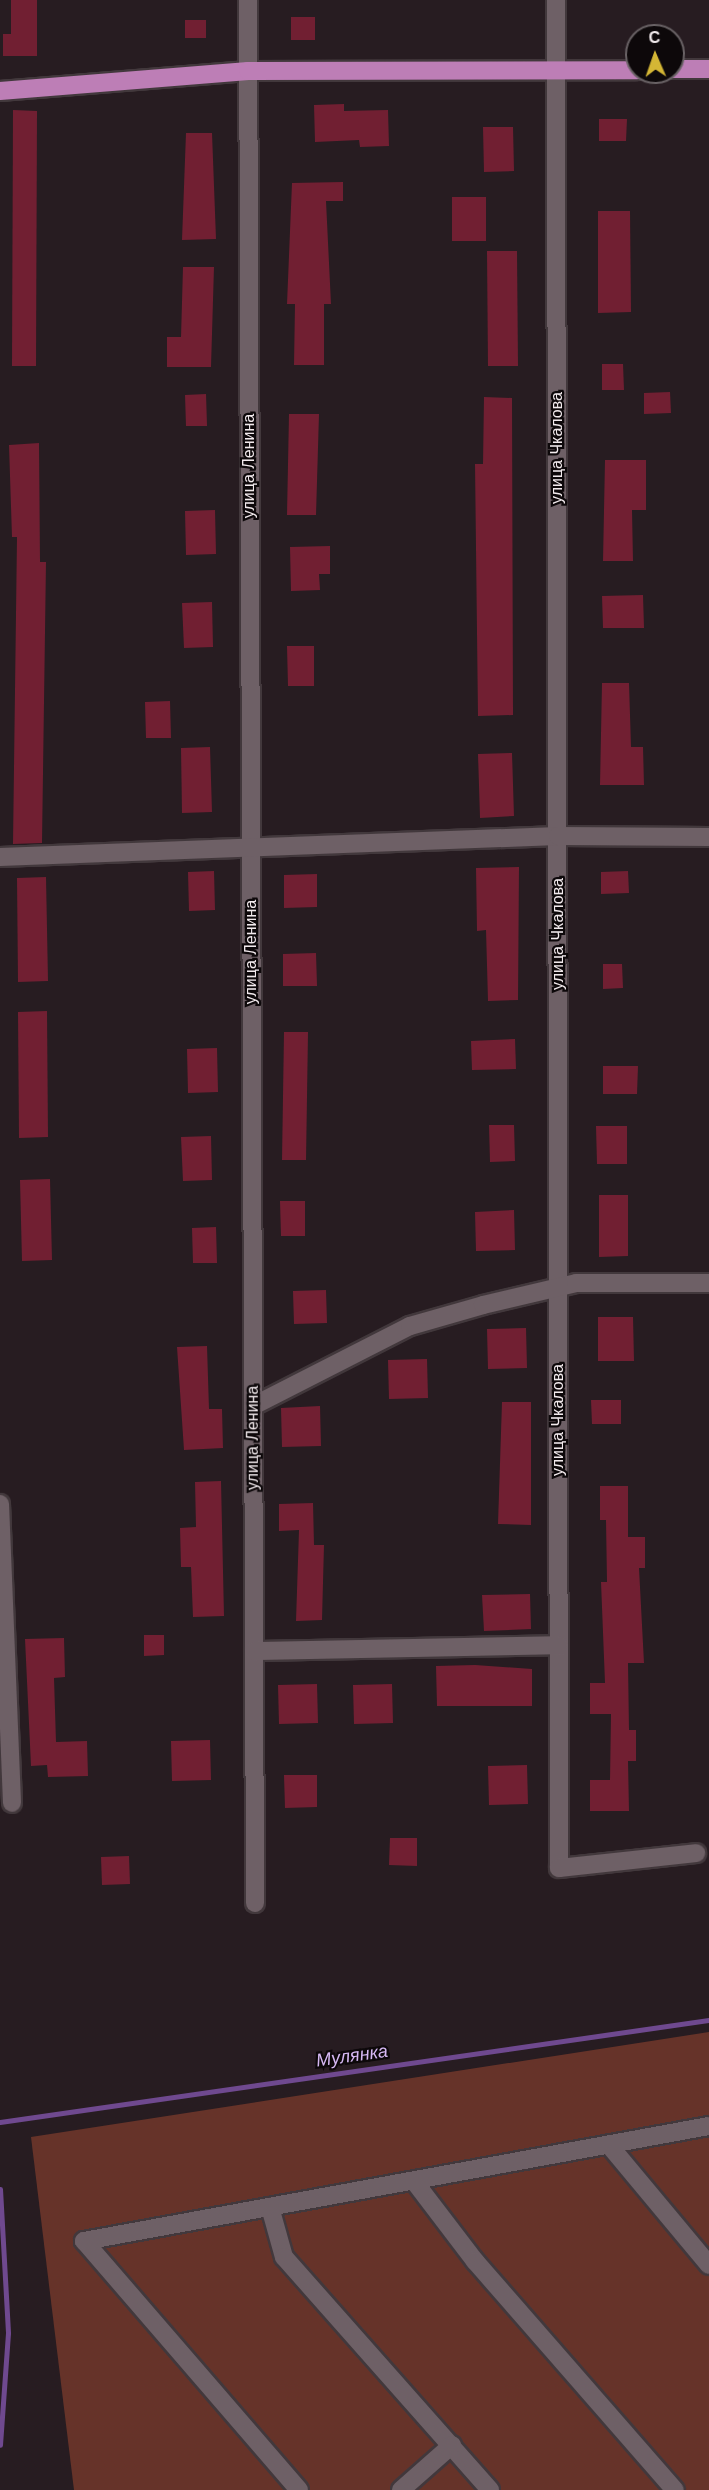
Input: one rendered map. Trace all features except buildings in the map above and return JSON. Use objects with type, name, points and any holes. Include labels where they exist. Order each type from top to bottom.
[{"type":"main road","points":[[685,69],[709,69]]},
{"type":"main road","points":[[0,91],[248,71],[625,70]]},
{"type":"street","name":"улица Ленина","points":[[248,0],[255,1903]]},
{"type":"street","name":"улица Чкалова","points":[[556,0],[559,1868],[696,1853]]},
{"type":"street","points":[[0,857],[251,850],[558,836],[709,837]]},
{"type":"street","points":[[253,1406],[410,1326],[576,1283],[709,1283]]},
{"type":"street","points":[[0,1504],[12,1803]]},
{"type":"street","points":[[254,1651],[559,1645]]},
{"type":"street","points":[[299,2490],[84,2241],[709,2126]]},
{"type":"street","points":[[609,2145],[709,2265]]},
{"type":"street","points":[[414,2181],[475,2261],[675,2490]]},
{"type":"street","points":[[270,2207],[284,2257],[490,2490]]},
{"type":"street","points":[[401,2490],[452,2445]]},
{"type":"shaded area","points":[[709,2032],[709,2490],[74,2490],[31,2137]]},
{"type":"waterway","name":"Мулянка","points":[[0,2122],[709,2020]]},
{"type":"waterway","name":"Мулянка","points":[[0,2189],[8,2333],[0,2445]]}]
